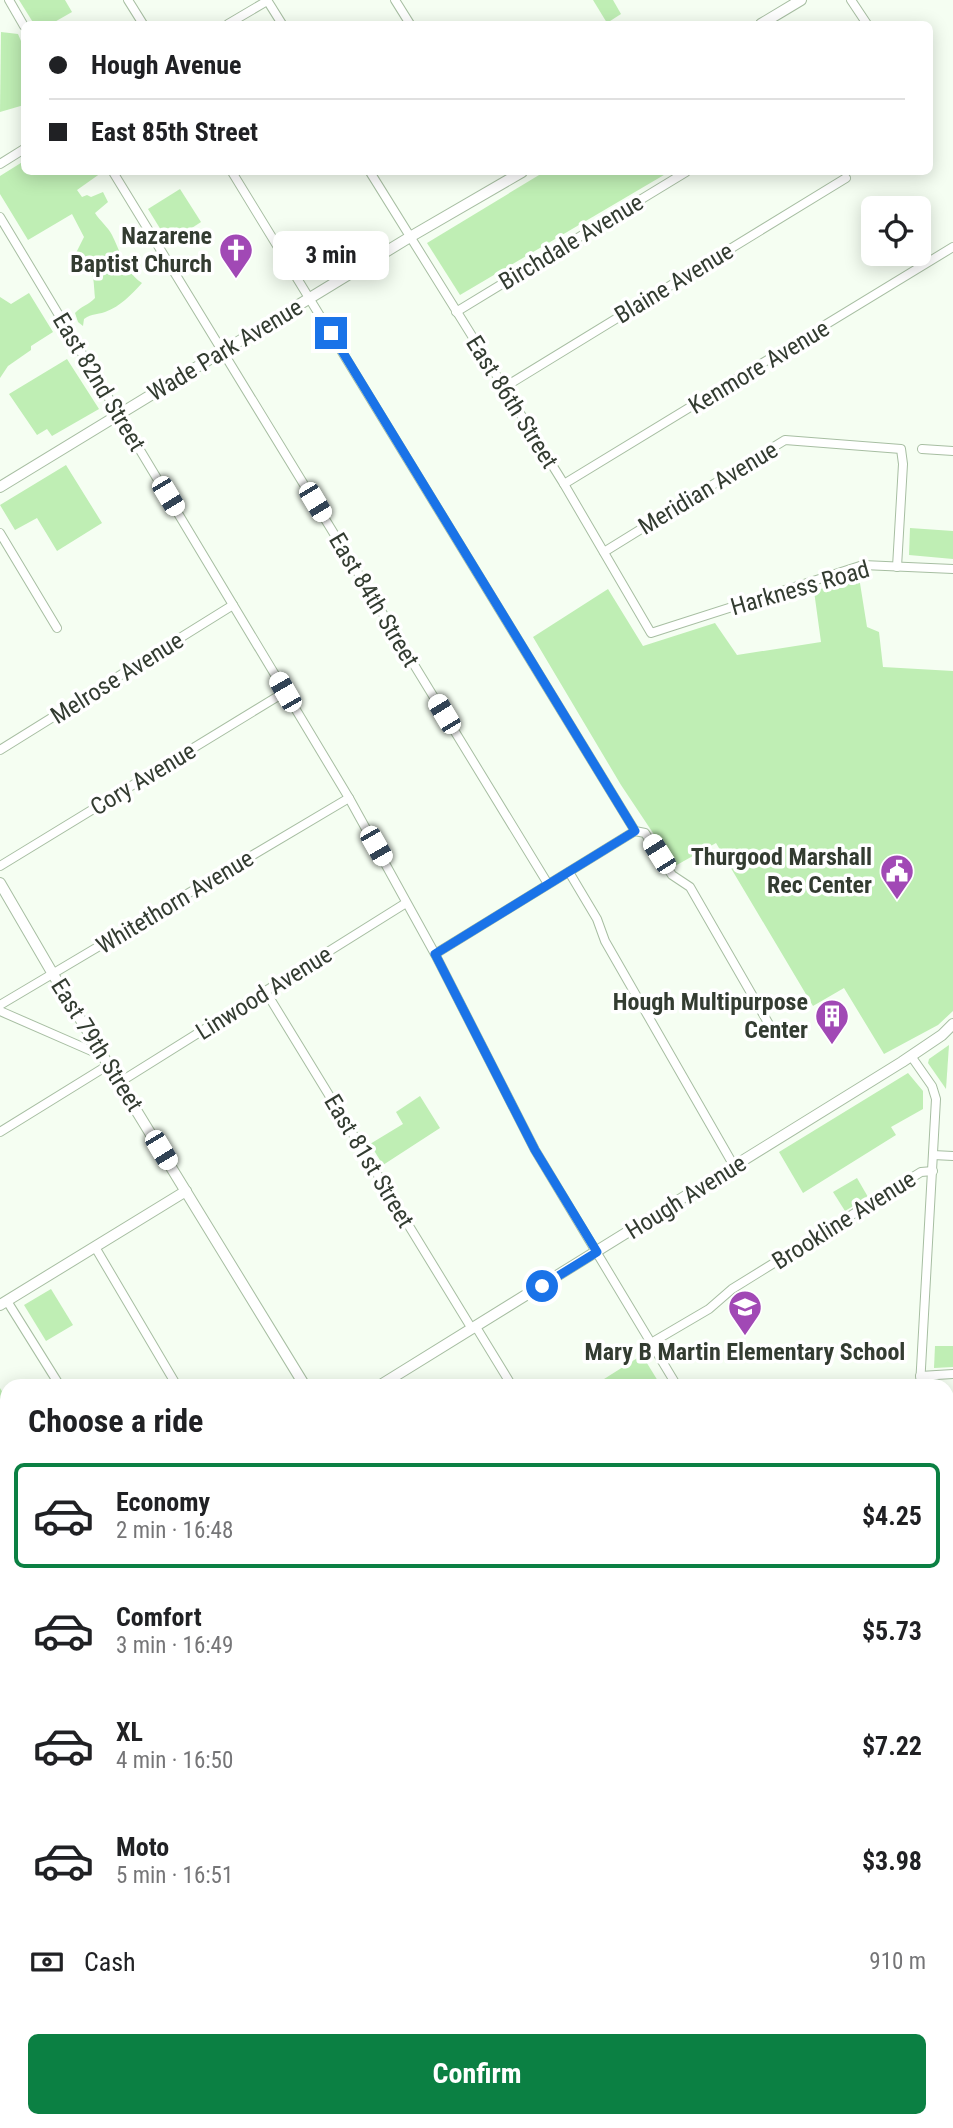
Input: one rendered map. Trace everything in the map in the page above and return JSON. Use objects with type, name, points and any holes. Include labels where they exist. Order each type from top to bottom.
[{"type":"street","points":[[9,0],[21,21]]},
{"type":"street","points":[[128,0],[141,21]]},
{"type":"street","points":[[233,21],[267,0],[280,21]]},
{"type":"street","points":[[395,0],[408,21]]},
{"type":"street","points":[[766,21],[801,0]]},
{"type":"street","points":[[851,0],[865,21]]},
{"type":"street","points":[[0,164],[21,151]]},
{"type":"street","name":"East 84th Street","points":[[115,175],[548,884]]},
{"type":"street","points":[[234,175],[635,831]]},
{"type":"street","name":"East 86th Street","points":[[372,175],[564,484],[651,633]]},
{"type":"street","name":"Birchdale Avenue","points":[[456,312],[681,175]]},
{"type":"street","name":"Wade Park Avenue","points":[[0,487],[310,299],[504,176]]},
{"type":"street","name":"Blaine Avenue","points":[[503,388],[846,178]]},
{"type":"street","name":"East 82nd Street","points":[[0,217],[349,798],[435,954],[535,1150],[673,1379]]},
{"type":"street","name":"Kenmore Avenue","points":[[564,484],[953,247]]},
{"type":"street","name":"Meridian Avenue","points":[[604,552],[785,440],[901,449],[903,464],[897,567]]},
{"type":"street","points":[[922,449],[953,451]]},
{"type":"street","points":[[0,533],[57,628]]},
{"type":"street","name":"Harkness Road","points":[[651,633],[863,565],[953,569]]},
{"type":"street","name":"Melrose Avenue","points":[[0,750],[233,605]]},
{"type":"street","name":"Cory Avenue","points":[[0,866],[285,692]]},
{"type":"street","name":"Whitethorn Avenue","points":[[0,1006],[349,798]]},
{"type":"street","points":[[435,954],[635,831],[645,833],[672,875],[690,887],[774,1033]]},
{"type":"street","points":[[569,872],[597,919],[605,941],[734,1166]]},
{"type":"street","name":"East 79th Street","points":[[0,883],[301,1379]]},
{"type":"street","name":"Linwood Avenue","points":[[120,1082],[406,903]]},
{"type":"street","name":"East 81st Street","points":[[267,992],[507,1379]]},
{"type":"street","points":[[0,1012],[107,1060]]},
{"type":"street","name":"Hough Avenue","points":[[390,1379],[911,1056],[953,1024]]},
{"type":"street","points":[[911,1056],[934,1092],[933,1171],[920,1376],[953,1374]]},
{"type":"street","points":[[0,1132],[107,1060]]},
{"type":"street","points":[[933,1155],[953,1156]]},
{"type":"street","name":"Brookline Avenue","points":[[651,1343],[709,1309],[732,1289],[921,1172],[933,1171]]},
{"type":"street","points":[[55,1379],[4,1303],[186,1191]]},
{"type":"street","points":[[95,1247],[173,1379]]},
{"type":"green space","points":[[19,0],[65,0],[72,12],[56,21],[32,21]]},
{"type":"green space","points":[[593,0],[613,0],[621,14],[606,21]]},
{"type":"green space","points":[[1,32],[18,34],[21,41],[21,106],[0,112]]},
{"type":"green space","points":[[21,163],[21,175],[98,175],[77,190],[82,197],[103,192],[108,202],[95,213],[110,232],[127,268],[142,283],[116,307],[84,319],[83,326],[78,322],[75,313],[95,298],[94,283],[87,264],[76,253],[84,237],[72,214],[28,240],[0,194],[0,176]]},
{"type":"green space","points":[[539,175],[664,175],[460,295],[427,243]]},
{"type":"green space","points":[[180,189],[201,222],[169,243],[148,209]]},
{"type":"green space","points":[[29,293],[53,332],[31,346],[31,350],[8,366],[0,378],[0,297],[11,304]]},
{"type":"green space","points":[[67,359],[99,409],[52,436],[47,429],[37,435],[9,394]]},
{"type":"green space","points":[[66,465],[102,523],[57,551],[37,518],[15,530],[0,505]]},
{"type":"green space","points":[[910,528],[953,531],[953,559],[909,555]]},
{"type":"green space","points":[[859,577],[867,627],[879,632],[883,667],[953,671],[953,1011],[938,1025],[884,1054],[844,988],[813,1006],[716,843],[675,866],[621,785],[533,637],[608,589],[643,646],[715,623],[737,655],[821,642],[814,591]]},
{"type":"green space","points":[[949,1045],[946,1089],[928,1063],[929,1059]]},
{"type":"green space","points":[[908,1073],[923,1091],[923,1109],[891,1127],[896,1135],[803,1193],[779,1152]]},
{"type":"green space","points":[[420,1096],[440,1128],[383,1165],[370,1144],[403,1124],[396,1112]]},
{"type":"green space","points":[[857,1178],[868,1197],[845,1211],[833,1192]]},
{"type":"green space","points":[[51,1289],[73,1325],[46,1341],[24,1305]]},
{"type":"green space","points":[[935,1346],[953,1346],[953,1367],[934,1368]]},
{"type":"green space","points":[[642,1355],[657,1379],[604,1379]]},
{"type":"place","name":"Nazarene Baptist Church","points":[[236,280]]},
{"type":"place","name":"Thurgood Marshall Rec Center","points":[[897,901]]},
{"type":"place","name":"Hough Multipurpose Center","points":[[832,1046]]},
{"type":"place","name":"Mary B Martin Elementary School","points":[[745,1337]]},
{"type":"route","points":[[331,333],[635,831],[435,954],[535,1150],[597,1252],[542,1286]]}]
